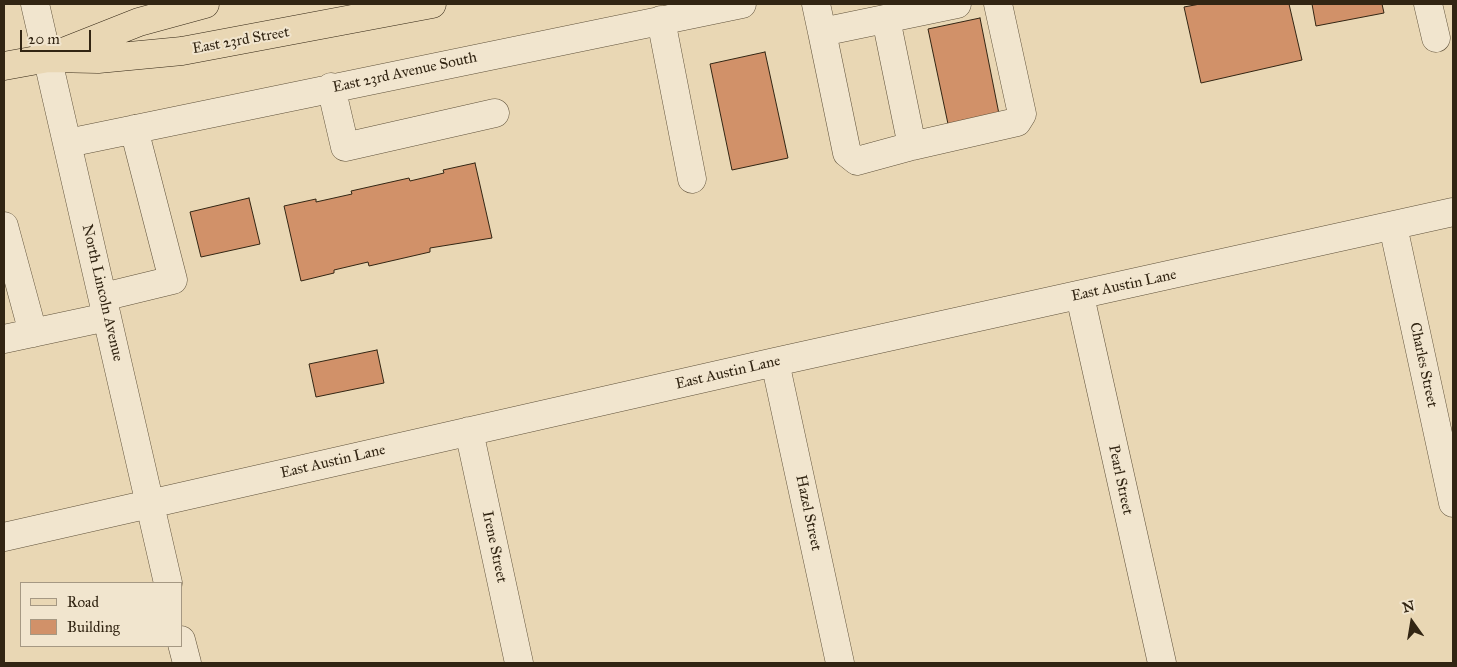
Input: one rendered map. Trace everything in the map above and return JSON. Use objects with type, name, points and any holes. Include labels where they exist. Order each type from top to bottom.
[{"type":"main road","name":"East 23rd Street","points":[[4,66],[48,58],[139,22],[205,4]]},
{"type":"main road","name":"East 23rd Street","points":[[48,58],[98,59],[182,51],[432,4]]},
{"type":"street","name":"North Lincoln Avenue","points":[[35,4],[168,582]]},
{"type":"street","name":"East 23rd Avenue South","points":[[68,143],[742,4]]},
{"type":"street","points":[[816,4],[847,153],[857,161],[912,146],[1017,122],[1022,114],[998,4]]},
{"type":"street","points":[[822,32],[957,4]]},
{"type":"street","points":[[1428,4],[1436,38]]},
{"type":"street","points":[[886,19],[912,146]]},
{"type":"street","points":[[660,20],[692,179]]},
{"type":"street","points":[[331,88],[345,147],[494,113]]},
{"type":"street","points":[[4,339],[33,333],[173,280],[134,129]]},
{"type":"street","name":"East Austin Lane","points":[[4,537],[775,362],[1453,212]]},
{"type":"street","points":[[4,226],[33,333]]},
{"type":"street","name":"Charles Street","points":[[1393,226],[1453,503]]},
{"type":"street","name":"Pearl Street","points":[[1080,296],[1162,663]]},
{"type":"street","name":"Hazel Street","points":[[775,362],[840,663]]},
{"type":"street","name":"Irene Street","points":[[469,431],[518,663]]},
{"type":"street","points":[[182,644],[187,663]]},
{"type":"building","points":[[1200,4],[1289,4],[1302,60],[1201,83],[1184,7]]},
{"type":"building","points":[[1312,4],[1382,4],[1384,13],[1316,26]]},
{"type":"building","points":[[980,18],[999,114],[948,124],[928,29]]},
{"type":"building","points":[[765,52],[788,158],[732,170],[710,64]]},
{"type":"building","points":[[475,163],[492,238],[430,248],[430,252],[369,266],[368,262],[334,270],[334,273],[301,281],[284,206],[316,199],[316,202],[352,194],[351,191],[409,178],[410,181],[444,173],[443,170]]},
{"type":"building","points":[[249,198],[260,244],[201,257],[190,212]]},
{"type":"building","points":[[377,350],[384,383],[316,397],[309,364]]}]
